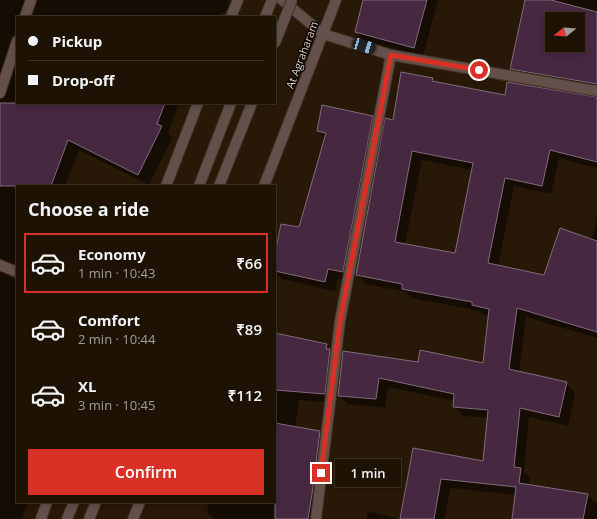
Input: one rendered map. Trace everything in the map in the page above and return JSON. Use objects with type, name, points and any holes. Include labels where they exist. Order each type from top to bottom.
[{"type":"street","points":[[25,16],[31,0]]},
{"type":"street","points":[[231,16],[238,0]]},
{"type":"street","points":[[265,16],[272,0]]},
{"type":"street","points":[[282,0],[323,34],[391,55],[597,91]]},
{"type":"street","points":[[276,40],[292,0]]},
{"type":"street","name":"At Agraharam","points":[[264,185],[336,0]]},
{"type":"street","points":[[0,93],[16,44]]},
{"type":"street","points":[[316,519],[340,321],[391,55]]},
{"type":"street","points":[[166,185],[198,104]]},
{"type":"street","points":[[199,185],[231,104]]},
{"type":"street","points":[[219,185],[252,104]]},
{"type":"street","points":[[0,265],[16,272]]},
{"type":"street","points":[[41,519],[47,503]]},
{"type":"street","points":[[67,519],[74,503]]},
{"type":"street","points":[[89,519],[96,503]]},
{"type":"street","points":[[133,519],[140,503]]},
{"type":"building","points":[[363,0],[427,0],[414,48],[355,32]]},
{"type":"building","points":[[525,0],[551,0],[597,12],[597,84],[510,69]]},
{"type":"building","points":[[401,72],[433,78],[432,81],[505,95],[507,82],[597,97],[597,162],[550,150],[542,186],[505,178],[488,263],[544,275],[560,228],[597,241],[597,332],[517,308],[509,369],[567,382],[559,417],[520,408],[514,467],[521,468],[519,483],[588,494],[583,519],[512,519],[516,487],[441,479],[434,519],[400,519],[413,448],[483,461],[488,410],[453,407],[454,394],[379,378],[376,399],[338,396],[343,351],[418,362],[420,350],[483,363],[489,309],[472,305],[472,302],[402,289],[402,284],[356,275],[385,118],[393,120]],"holes":[[[412,151],[473,163],[455,253],[395,242]]]},
{"type":"building","points":[[0,103],[165,104],[157,124],[162,126],[138,175],[68,140],[51,185],[0,186]]},
{"type":"building","points":[[322,105],[373,116],[343,272],[328,269],[325,282],[276,271],[276,248],[281,224],[299,227],[326,133],[317,131]]},
{"type":"building","points":[[276,333],[327,344],[326,349],[330,349],[325,394],[276,390]]},
{"type":"building","points":[[276,423],[320,431],[308,519],[275,519]]},
{"type":"route","points":[[321,473],[340,321],[391,55],[479,70]]}]
